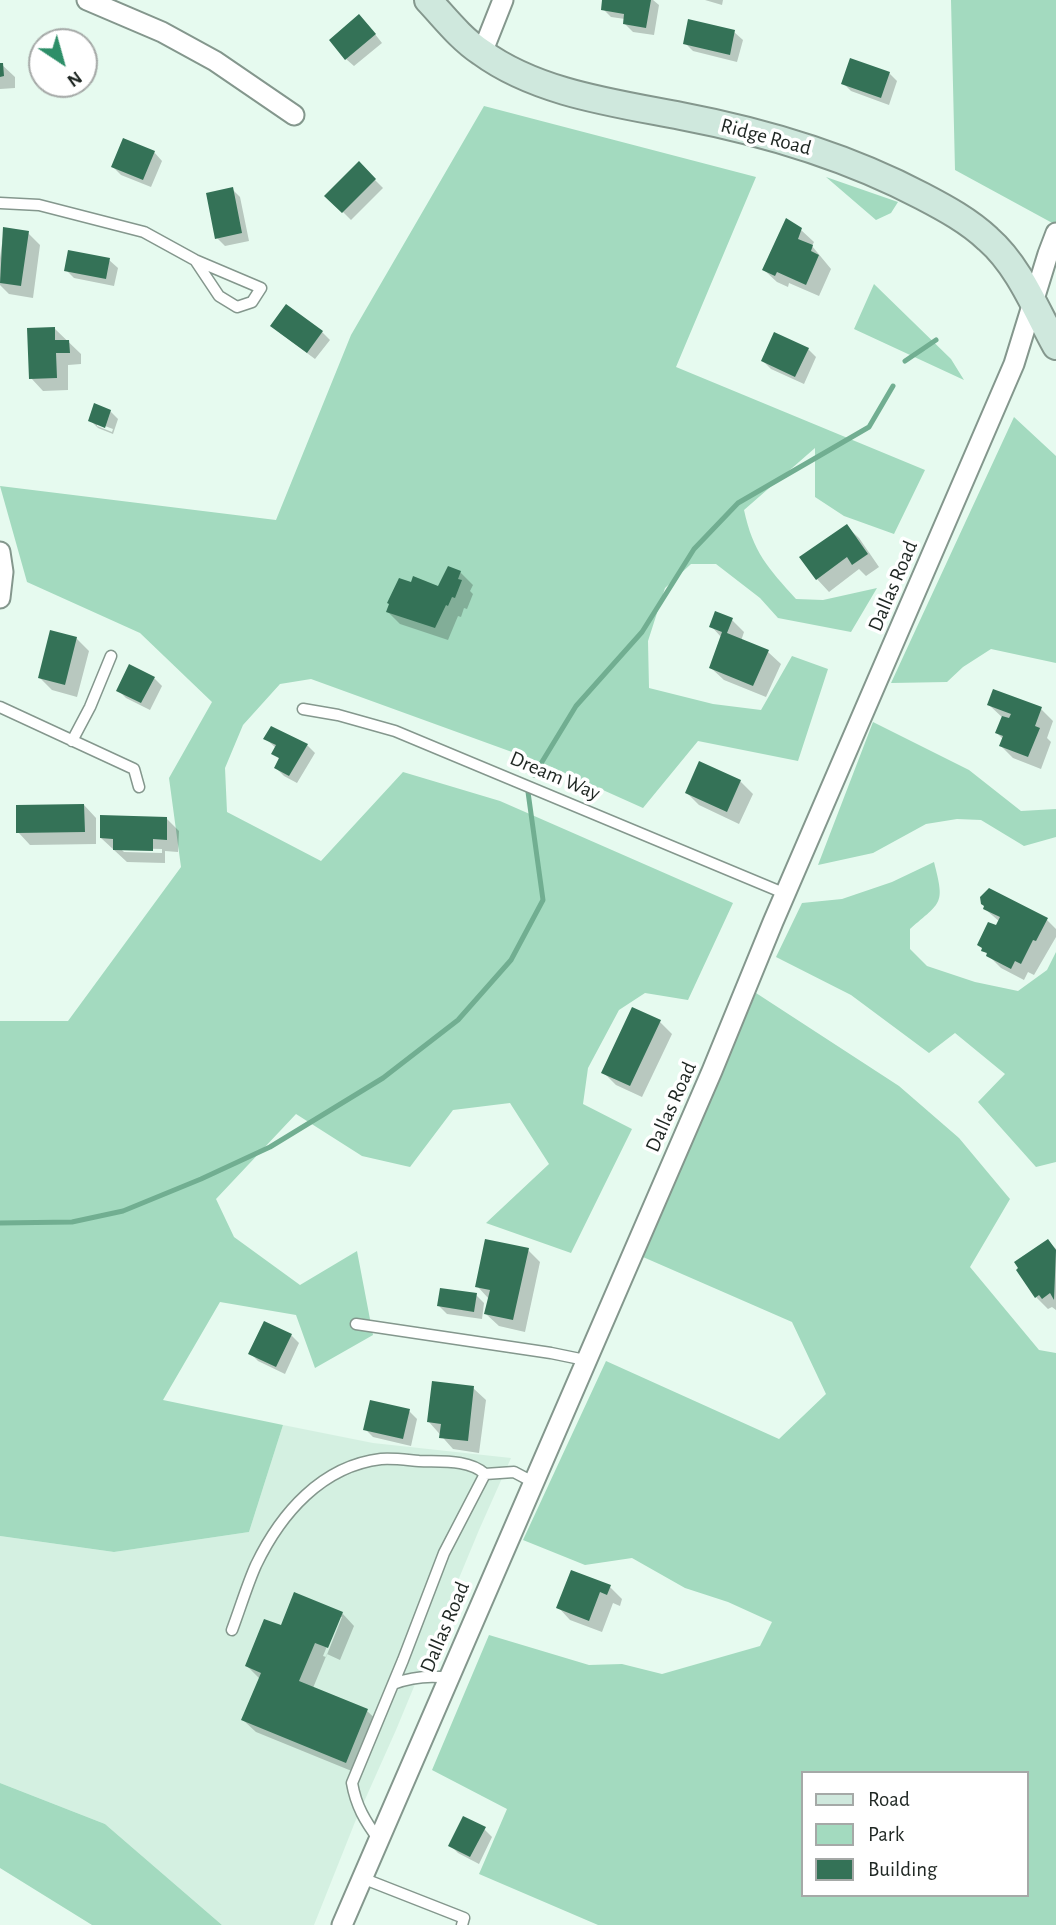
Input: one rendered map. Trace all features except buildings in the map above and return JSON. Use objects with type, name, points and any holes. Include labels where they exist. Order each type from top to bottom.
[{"type":"street","points":[[87,0],[162,32],[215,61],[293,115]]},
{"type":"street","name":"Ridge Road","points":[[428,0],[460,36],[482,53],[508,68],[560,89],[768,136],[813,149],[903,186],[972,224],[990,240],[1006,257],[1056,345]]},
{"type":"street","points":[[482,53],[503,0]]},
{"type":"street","name":"Dallas Road","points":[[342,1925],[1014,364],[1056,233]]},
{"type":"street","points":[[0,552],[3,572],[0,598]]},
{"type":"lane","points":[[0,203],[40,205],[144,232],[195,260],[261,288],[252,302],[237,307],[219,296],[195,260]]},
{"type":"lane","points":[[72,741],[90,707],[111,656]]},
{"type":"lane","points":[[0,707],[134,769],[138,787]]},
{"type":"lane","name":"Dream Way","points":[[303,709],[338,715],[395,731],[786,894]]},
{"type":"lane","points":[[356,1324],[585,1360]]},
{"type":"lane","points":[[232,1630],[256,1565],[274,1533],[300,1501],[323,1479],[347,1467],[383,1459],[455,1463],[478,1467],[485,1474],[514,1472],[533,1482]]},
{"type":"lane","points":[[379,1840],[359,1810],[352,1783],[444,1553],[485,1474]]},
{"type":"lane","points":[[393,1684],[429,1675],[448,1678]]},
{"type":"lane","points":[[362,1878],[464,1918],[461,1925]]},
{"type":"shaded area","points":[[283,1425],[373,1443],[511,1458],[355,1822],[314,1925],[222,1925],[105,1824],[0,1783],[0,1536],[114,1552],[249,1532]]},
{"type":"green space","points":[[951,0],[1056,0],[1056,225],[955,170]]},
{"type":"green space","points":[[484,106],[756,177],[676,367],[925,470],[894,534],[844,516],[815,497],[815,448],[744,510],[752,537],[763,559],[796,599],[823,600],[877,588],[851,632],[778,618],[760,598],[716,564],[691,564],[665,588],[648,641],[649,688],[713,704],[761,710],[792,656],[828,669],[798,761],[698,741],[643,808],[545,764],[311,679],[280,684],[243,725],[225,768],[227,812],[321,861],[403,772],[500,801],[733,903],[688,1000],[645,993],[619,1010],[588,1068],[583,1104],[632,1129],[571,1253],[486,1223],[549,1164],[510,1103],[453,1110],[410,1167],[362,1156],[296,1114],[216,1199],[234,1237],[300,1285],[357,1251],[373,1335],[315,1368],[296,1315],[220,1302],[163,1400],[283,1425],[249,1532],[114,1552],[0,1536],[0,1021],[68,1021],[181,867],[169,778],[212,702],[140,633],[27,582],[0,486],[276,520],[351,335]]},
{"type":"green space","points":[[826,177],[898,202],[891,213],[876,220]]},
{"type":"green space","points":[[874,284],[951,359],[964,380],[854,329]]},
{"type":"green space","points":[[1014,417],[1056,456],[1056,663],[991,649],[963,667],[947,682],[891,683]]},
{"type":"green space","points":[[873,722],[969,770],[1021,811],[1056,809],[1056,837],[1024,846],[981,820],[957,819],[926,824],[873,853],[818,865]]},
{"type":"green space","points":[[934,862],[940,895],[938,901],[929,913],[910,929],[910,949],[927,966],[975,982],[1018,991],[1047,970],[1056,952],[1056,1162],[1036,1167],[978,1102],[1005,1074],[955,1033],[929,1053],[851,995],[776,957],[802,903],[842,899],[892,882]]},
{"type":"green space","points":[[756,993],[899,1086],[959,1138],[1010,1199],[970,1267],[1039,1350],[1056,1353],[1056,1925],[598,1925],[479,1874],[507,1809],[432,1770],[489,1635],[589,1665],[622,1664],[662,1674],[760,1646],[772,1622],[728,1602],[685,1588],[632,1558],[585,1565],[523,1540],[606,1361],[779,1439],[826,1394],[792,1322],[643,1257]]},
{"type":"green space","points":[[0,1783],[105,1824],[222,1925],[92,1925],[0,1868]]},
{"type":"waterway","points":[[905,361],[936,340]]},
{"type":"waterway","points":[[534,775],[576,706],[642,632],[694,549],[738,503],[869,427],[893,386]]},
{"type":"waterway","points":[[0,1223],[72,1222],[123,1211],[201,1179],[270,1147],[383,1078],[458,1020],[511,960],[543,900],[528,792]]}]
